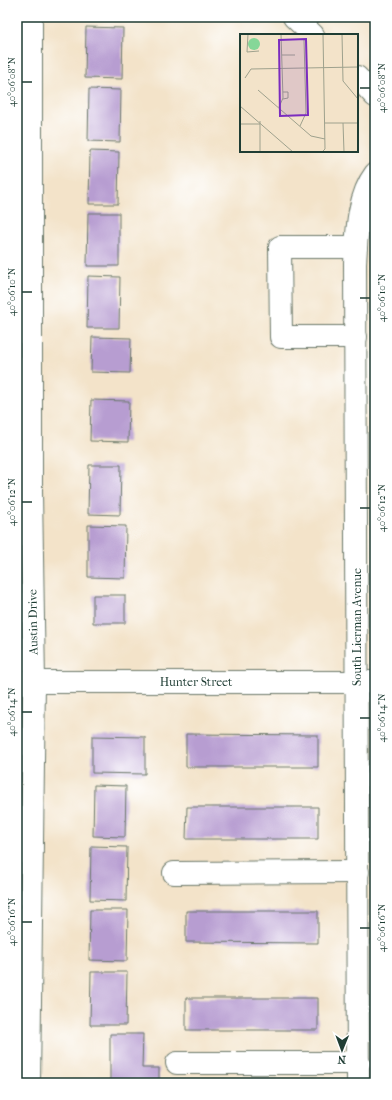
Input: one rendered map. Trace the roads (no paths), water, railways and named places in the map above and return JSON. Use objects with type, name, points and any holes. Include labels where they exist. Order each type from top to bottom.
[{"type":"street","name":"Austin Drive","points":[[29,1083],[26,682],[31,484],[29,32],[31,17]]},
{"type":"street","points":[[294,17],[312,34]]},
{"type":"street","points":[[358,79],[375,96]]},
{"type":"street","name":"South Lierman Avenue","points":[[358,1073],[358,872],[366,683],[356,337],[356,248],[357,229],[364,197],[375,174]]},
{"type":"street","points":[[356,248],[280,247],[281,336],[356,337]]},
{"type":"street","name":"Hunter Street","points":[[26,682],[366,683]]},
{"type":"street","points":[[174,873],[358,872]]},
{"type":"street","points":[[177,1063],[358,1073]]}]
